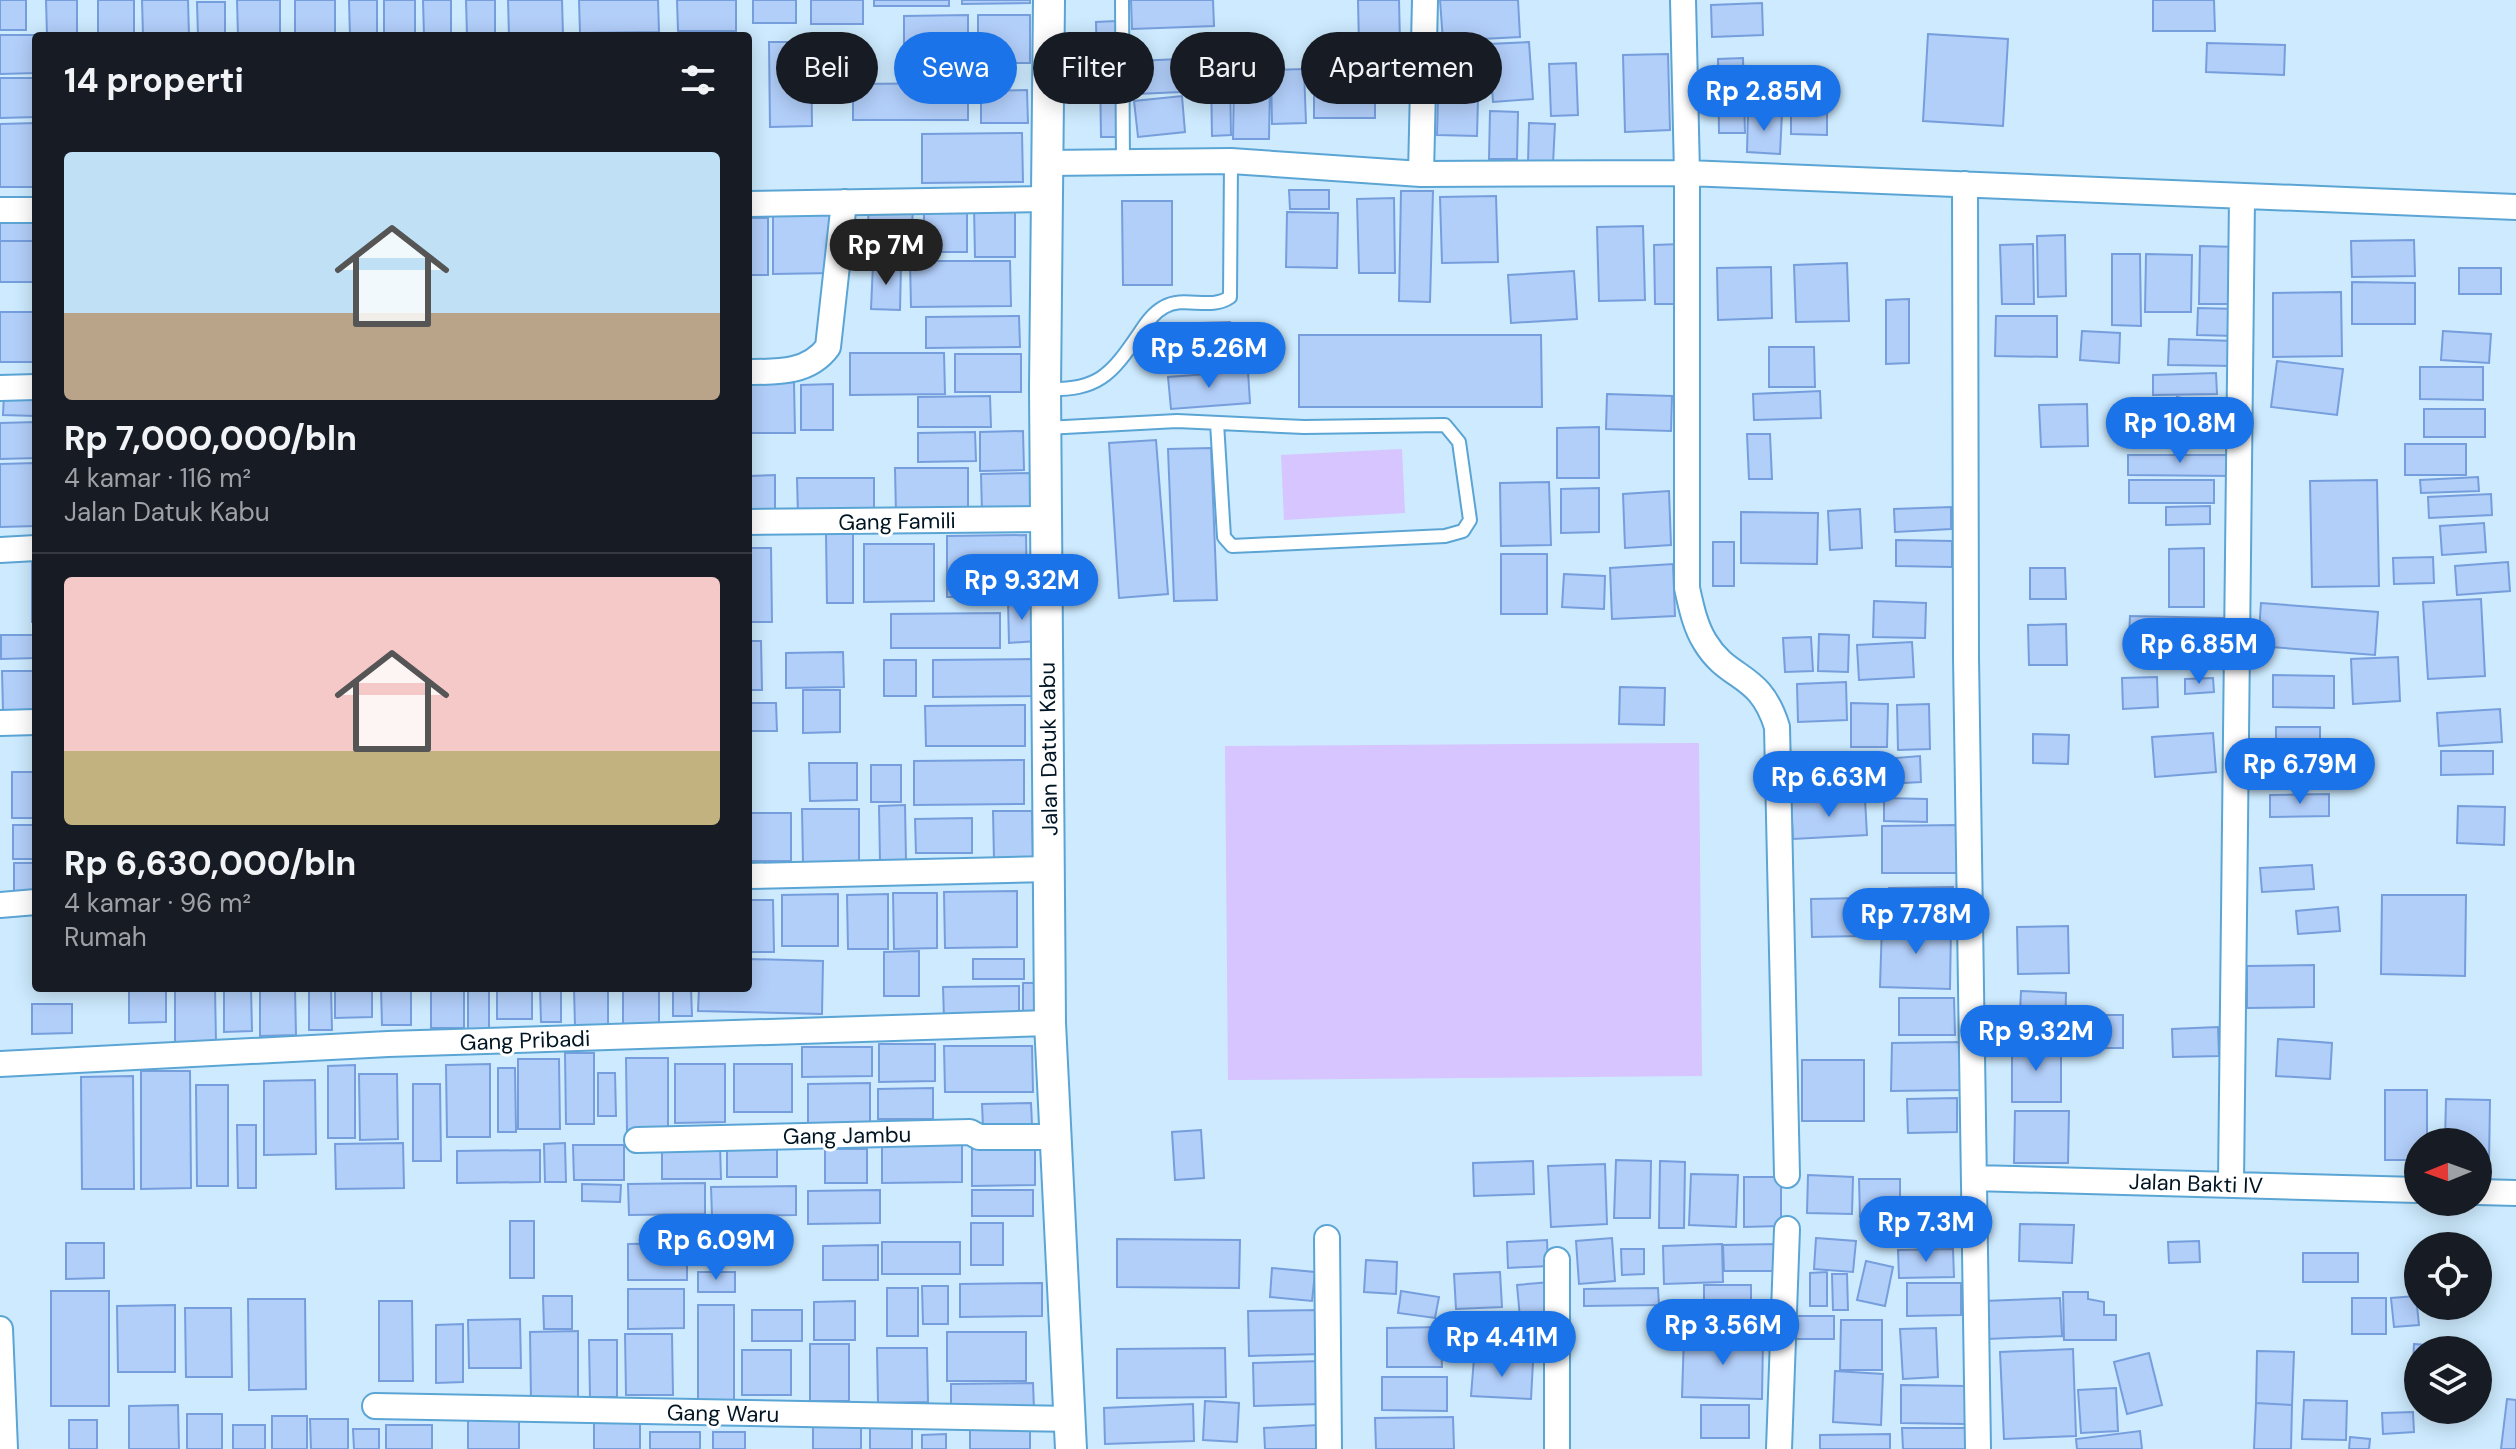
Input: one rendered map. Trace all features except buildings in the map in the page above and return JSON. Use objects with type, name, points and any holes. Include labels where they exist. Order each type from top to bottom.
[{"type":"street","name":"Jalan Datuk Kabu","points":[[1049,0],[1045,428],[1050,1023],[1072,1434]]},
{"type":"street","points":[[1421,174],[1425,0]]},
{"type":"street","points":[[1683,0],[1687,173],[1687,588],[1706,643],[1725,665],[1760,689],[1770,703],[1777,727],[1787,1175]]},
{"type":"street","points":[[1046,163],[1231,161],[1421,174],[1687,173],[2516,207]]},
{"type":"street","points":[[1965,184],[1966,641],[1978,1449]]},
{"type":"street","points":[[2231,1184],[2242,197]]},
{"type":"street","points":[[752,204],[1046,199]]},
{"type":"street","points":[[752,372],[810,365],[828,347],[844,202]]},
{"type":"street","points":[[0,210],[32,210]]},
{"type":"street","points":[[0,388],[32,387]]},
{"type":"street","name":"Gang Famili","points":[[752,522],[1046,519]]},
{"type":"street","points":[[0,550],[32,548]]},
{"type":"street","points":[[0,723],[32,722]]},
{"type":"street","points":[[752,876],[1049,869]]},
{"type":"street","points":[[0,905],[32,902]]},
{"type":"street","name":"Gang Pribadi","points":[[0,1064],[388,1044],[1050,1023]]},
{"type":"street","name":"Gang Jambu","points":[[637,1140],[970,1132],[979,1137],[1055,1137]]},
{"type":"street","name":"Jalan Bakti IV","points":[[1974,1178],[2404,1190]]},
{"type":"street","points":[[2492,1192],[2516,1193]]},
{"type":"street","points":[[1779,1449],[1787,1229]]},
{"type":"street","points":[[1327,1238],[1329,1449]]},
{"type":"street","points":[[1557,1260],[1557,1449]]},
{"type":"street","points":[[0,1329],[5,1449]]},
{"type":"street","name":"Gang Waru","points":[[375,1406],[1072,1434]]},
{"type":"lane","points":[[1122,0],[1123,164]]},
{"type":"lane","points":[[1045,389],[1067,390],[1106,377],[1148,321],[1170,304],[1221,304],[1230,297],[1231,161]]},
{"type":"lane","points":[[1045,428],[1177,421],[1304,427],[1445,425],[1459,442],[1470,520],[1463,531],[1445,536],[1232,546],[1224,537],[1217,423]]},
{"type":"shaded area","points":[[1402,449],[1405,513],[1284,520],[1281,455]]},
{"type":"shaded area","points":[[1699,743],[1702,1076],[1228,1080],[1225,746]]}]
